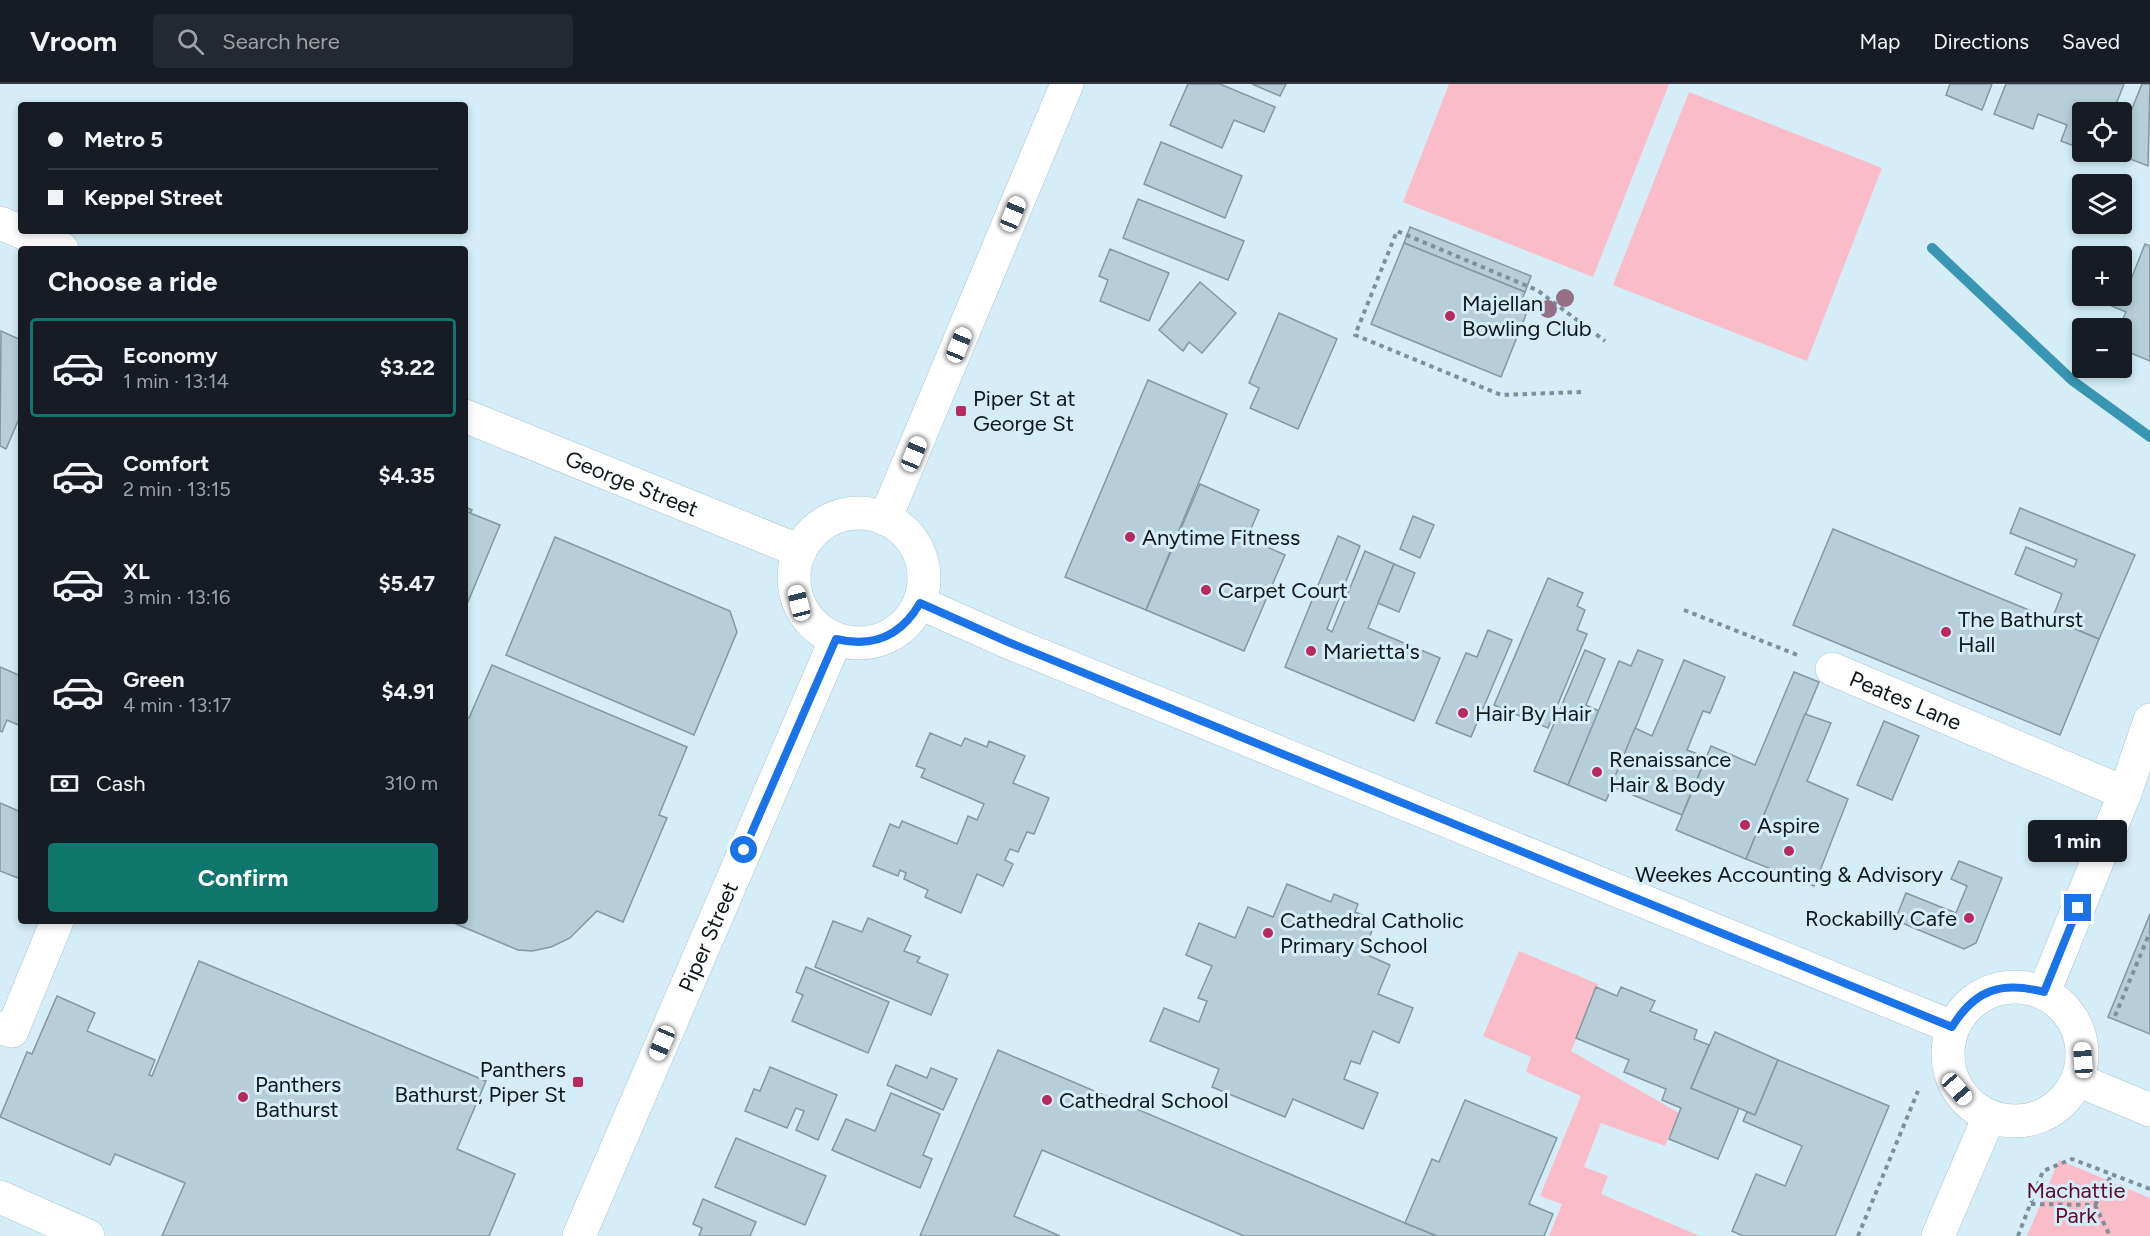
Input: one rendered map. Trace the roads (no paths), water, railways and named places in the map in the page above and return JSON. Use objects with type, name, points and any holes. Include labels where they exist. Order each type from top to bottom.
[{"type":"street","points":[[885,519],[1067,84]]},
{"type":"street","points":[[0,223],[18,231]]},
{"type":"street","points":[[26,234],[55,246]]},
{"type":"street","name":"George Street","points":[[468,417],[800,551]]},
{"type":"street","points":[[852,513],[885,519],[900,527],[919,554],[924,570],[920,603],[912,617],[885,638],[869,643],[836,639],[815,625],[799,603],[795,586],[795,568],[800,551],[815,531],[836,518],[852,513]]},
{"type":"street","points":[[920,603],[1008,642],[1952,1027]]},
{"type":"street","name":"Piper Street","points":[[579,1236],[836,639]]},
{"type":"street","name":"Peates Lane","points":[[1832,669],[2125,793]]},
{"type":"street","points":[[2044,992],[2125,793],[2150,720]]},
{"type":"street","points":[[0,1028],[12,1031],[56,924]]},
{"type":"street","points":[[2008,986],[2044,992],[2061,1004],[2074,1020],[2081,1040],[2083,1060],[2078,1080],[2067,1099],[2051,1112],[2030,1120],[2009,1122],[1989,1117],[1971,1105],[1957,1089],[1947,1048],[1952,1027],[1962,1012],[1991,991],[2008,986]]},
{"type":"street","points":[[2078,1080],[2150,1110]]},
{"type":"street","points":[[1938,1236],[1989,1117]]},
{"type":"street","points":[[0,1197],[88,1236]]},
{"type":"waterway","points":[[1932,248],[2073,381],[2150,437]]},
{"type":"place","name":"Majellan Bowling Club","points":[[1450,316]]},
{"type":"place","name":"Piper St at George St","points":[[961,411]]},
{"type":"place","name":"Anytime Fitness","points":[[1130,537]]},
{"type":"place","name":"Carpet Court","points":[[1206,590]]},
{"type":"place","name":"The Bathurst Hall","points":[[1946,632]]},
{"type":"place","name":"Marietta's","points":[[1311,651]]},
{"type":"place","name":"Hair By Hair","points":[[1463,713]]},
{"type":"place","name":"Renaissance Hair & Body","points":[[1597,772]]},
{"type":"place","name":"Aspire","points":[[1745,825]]},
{"type":"place","name":"Weekes Accounting & Advisory","points":[[1789,851]]},
{"type":"place","name":"Rockabilly Cafe","points":[[1969,918]]},
{"type":"place","name":"Cathedral Catholic Primary School","points":[[1268,933]]},
{"type":"place","name":"Panthers Bathurst, Piper St","points":[[578,1082]]},
{"type":"place","name":"Panthers Bathurst","points":[[243,1097]]},
{"type":"place","name":"Cathedral School","points":[[1047,1100]]},
{"type":"park label","name":"Machattie Park","points":[[2076,1202]]}]
